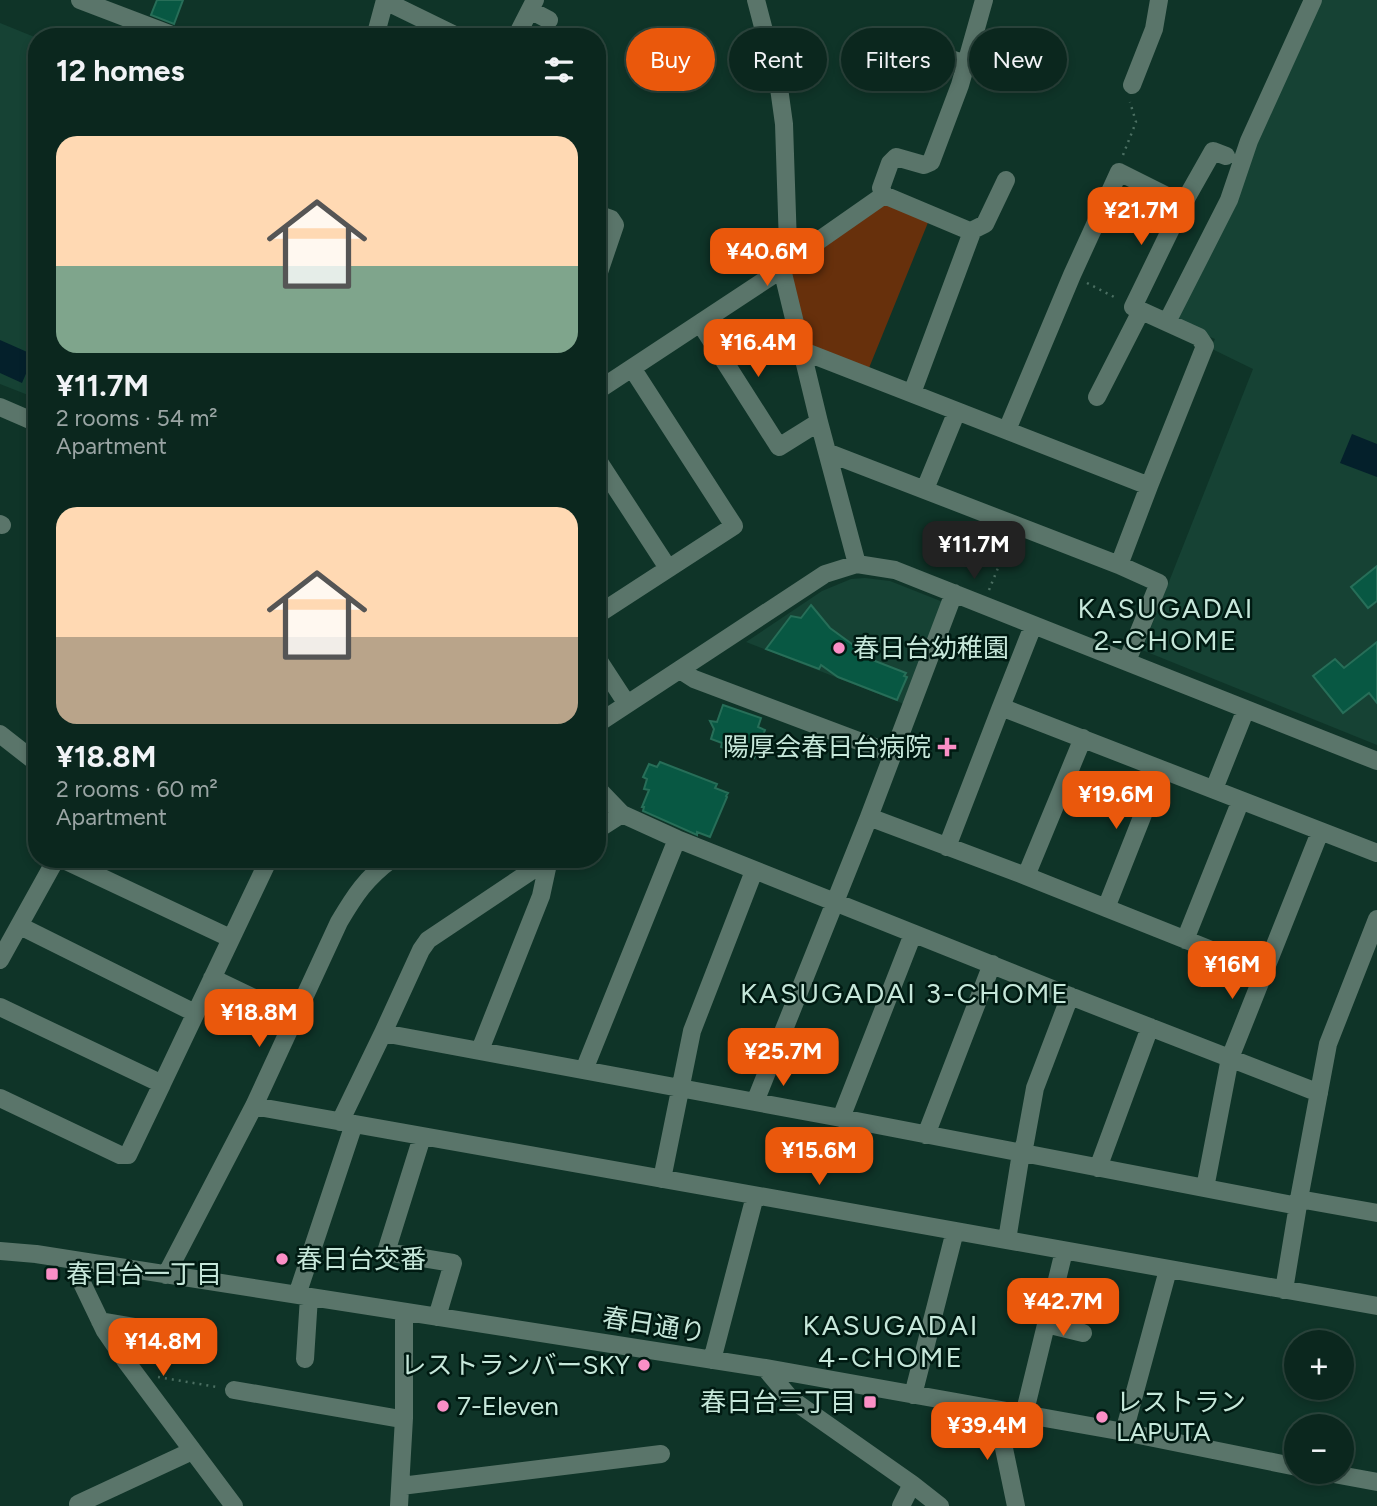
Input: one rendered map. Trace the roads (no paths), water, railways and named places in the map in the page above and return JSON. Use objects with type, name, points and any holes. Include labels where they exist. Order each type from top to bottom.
[{"type":"street","points":[[80,0],[120,7],[160,28]]},
{"type":"street","points":[[756,0],[779,88],[784,124],[787,264],[819,422],[857,564]]},
{"type":"street","points":[[972,232],[884,195],[881,188],[890,163],[896,157],[923,165],[931,162],[960,85],[985,0]]},
{"type":"street","points":[[1132,85],[1154,30],[1159,0]]},
{"type":"street","points":[[1167,322],[1229,200],[1249,141],[1313,0]]},
{"type":"street","points":[[378,28],[385,1],[440,28]]},
{"type":"street","points":[[520,28],[532,5],[548,20]]},
{"type":"street","points":[[955,60],[966,64]]},
{"type":"street","points":[[1098,387],[1137,309],[1183,204],[1213,151],[1226,156]]},
{"type":"street","points":[[1007,430],[1119,172],[1183,204]]},
{"type":"street","points":[[912,393],[972,232],[985,223],[1006,180]]},
{"type":"street","points":[[606,385],[787,264],[884,195]]},
{"type":"street","points":[[606,217],[615,225],[606,250]]},
{"type":"street","points":[[1119,565],[1205,346],[1199,337],[1137,309]]},
{"type":"street","points":[[700,323],[779,447],[819,422]]},
{"type":"street","points":[[803,351],[1149,486]]},
{"type":"street","points":[[606,606],[734,526],[632,368]]},
{"type":"street","points":[[0,407],[28,419]]},
{"type":"street","points":[[925,489],[957,411]]},
{"type":"street","points":[[829,453],[1015,524],[1159,583],[1127,661]]},
{"type":"street","points":[[606,473],[668,568]]},
{"type":"street","points":[[606,718],[825,574],[857,564],[895,570],[1377,761]]},
{"type":"street","points":[[755,1102],[869,817],[954,593]]},
{"type":"street","points":[[947,847],[1032,626]]},
{"type":"street","points":[[680,670],[694,679],[892,754]]},
{"type":"street","points":[[606,672],[627,704]]},
{"type":"street","points":[[1001,708],[1377,853]]},
{"type":"street","points":[[1214,789],[1246,709]]},
{"type":"street","points":[[0,734],[28,756]]},
{"type":"street","points":[[1026,876],[1083,738]]},
{"type":"street","points":[[1106,908],[1161,769]]},
{"type":"street","points":[[606,797],[622,814],[754,871],[1320,1093]]},
{"type":"street","points":[[1185,940],[1241,800]]},
{"type":"street","points":[[606,824],[622,814]]},
{"type":"street","points":[[869,817],[1264,971]]},
{"type":"street","points":[[1205,1188],[1230,1058],[1320,832]]},
{"type":"street","points":[[584,1070],[677,839]]},
{"type":"street","points":[[0,960],[20,926],[41,873],[46,868]]},
{"type":"street","points":[[81,868],[230,939]]},
{"type":"street","points":[[0,1098],[120,1155],[128,1155],[230,939],[259,868]]},
{"type":"street","points":[[166,1275],[254,1106],[339,922],[354,896],[380,868]]},
{"type":"street","points":[[305,1359],[303,1296],[347,1123],[383,1033],[421,950],[428,940],[536,868]]},
{"type":"street","points":[[480,1050],[541,896],[547,868]]},
{"type":"street","points":[[663,1180],[692,1031],[754,871]]},
{"type":"street","points":[[1284,1290],[1328,1044],[1373,939],[1377,919]]},
{"type":"street","points":[[20,926],[195,1013]]},
{"type":"street","points":[[841,1118],[913,933]]},
{"type":"street","points":[[926,1135],[992,964]]},
{"type":"street","points":[[212,978],[294,1017]]},
{"type":"street","points":[[1007,1240],[1035,1088],[1070,996]]},
{"type":"street","points":[[0,1007],[162,1084]]},
{"type":"street","points":[[1098,1168],[1150,1027]]},
{"type":"street","points":[[383,1033],[1205,1188],[1377,1213]]},
{"type":"street","points":[[254,1106],[1377,1307]]},
{"type":"street","points":[[422,1137],[379,1250],[455,1255],[437,1317]]},
{"type":"street","points":[[712,1360],[755,1196]]},
{"type":"street","points":[[914,1395],[955,1231]]},
{"type":"street","name":"春日通り","points":[[0,1251],[36,1254],[765,1368],[1284,1463]]},
{"type":"street","points":[[1024,1415],[1064,1251]]},
{"type":"street","points":[[73,1260],[100,1321],[125,1360],[234,1506]]},
{"type":"street","points":[[1124,1432],[1168,1270]]},
{"type":"street","points":[[399,1506],[404,1418],[404,1312]]},
{"type":"street","points":[[100,1321],[168,1339],[188,1336]]},
{"type":"street","points":[[1046,1324],[1083,1333]]},
{"type":"street","points":[[765,1368],[791,1399],[940,1506]]},
{"type":"street","points":[[234,1390],[259,1402],[312,1411],[404,1418]]},
{"type":"street","points":[[996,1410],[1016,1506]]},
{"type":"street","points":[[78,1504],[135,1480],[192,1451]]},
{"type":"street","points":[[401,1486],[477,1468],[661,1454]]},
{"type":"street","points":[[1354,1478],[1377,1482]]},
{"type":"street","points":[[901,1506],[912,1484]]},
{"type":"water","points":[[0,340],[28,352],[28,369],[22,383],[0,373]]},
{"type":"water","points":[[1352,434],[1377,444],[1377,477],[1340,463]]},
{"type":"place","name":"春日台幼稚園","points":[[839,648]]},
{"type":"place","name":"陽厚会春日台病院","points":[[947,747]]},
{"type":"place","name":"春日台交番","points":[[282,1259]]},
{"type":"place","name":"春日台一丁目","points":[[52,1274]]},
{"type":"place","name":"レストランバーSKY","points":[[644,1365]]},
{"type":"place","name":"春日台三丁目","points":[[870,1402]]},
{"type":"place","name":"7-Eleven","points":[[443,1406]]},
{"type":"place","name":"レストラン LAPUTA","points":[[1102,1417]]},
{"type":"district","name":"KASUGADAI 2-CHOME","points":[[1166,624]]},
{"type":"district","name":"KASUGADAI 3-CHOME","points":[[905,993]]},
{"type":"district","name":"KASUGADAI 4-CHOME","points":[[891,1341]]}]
